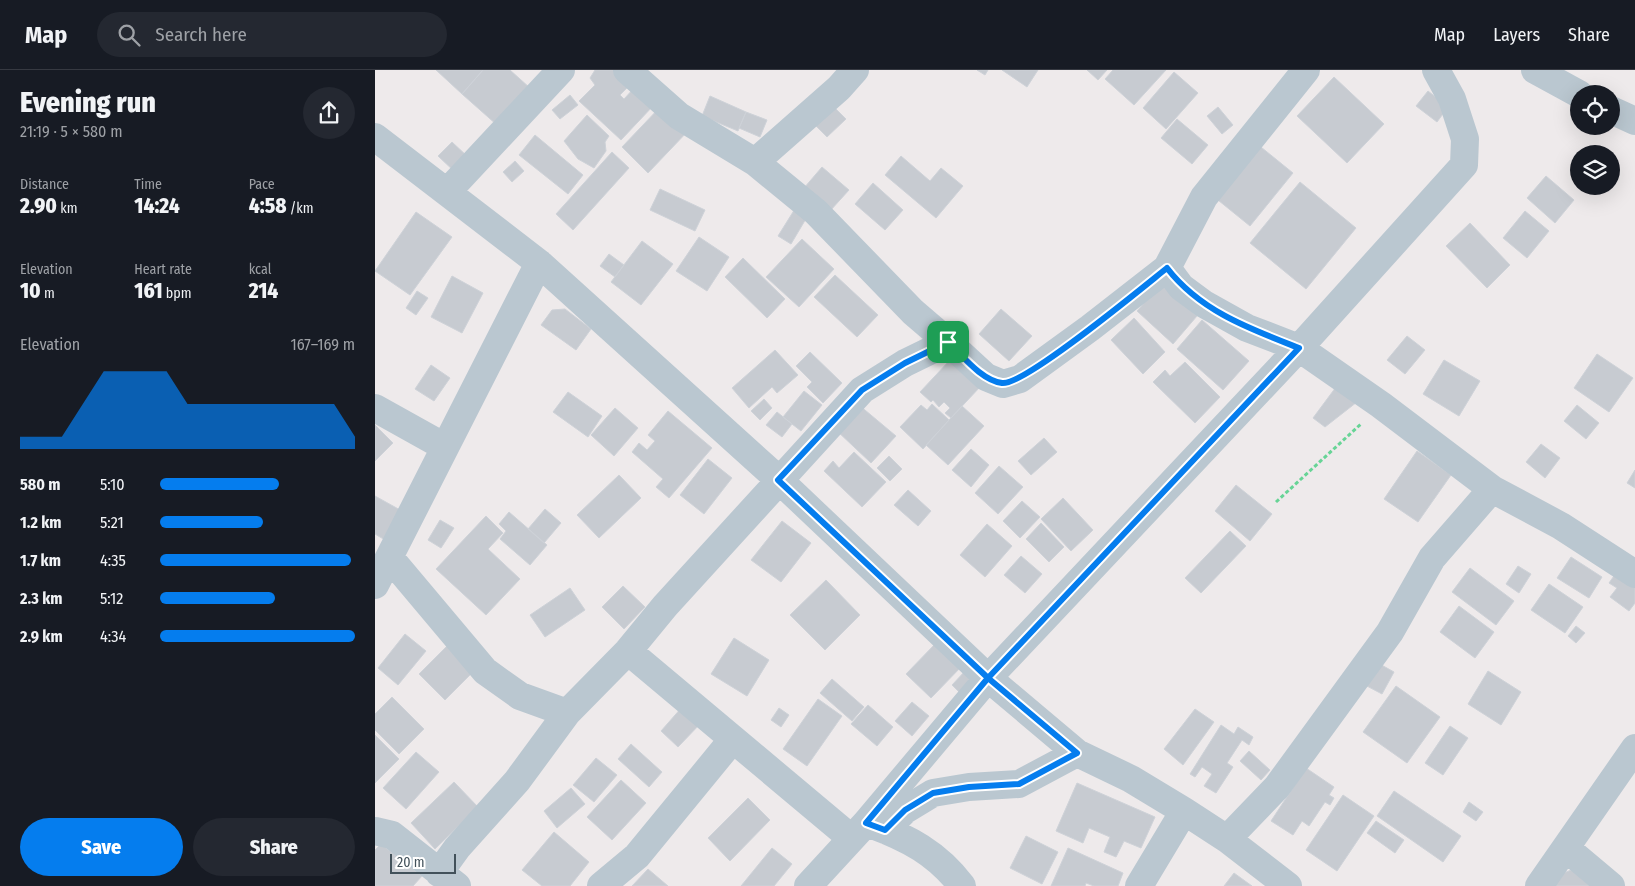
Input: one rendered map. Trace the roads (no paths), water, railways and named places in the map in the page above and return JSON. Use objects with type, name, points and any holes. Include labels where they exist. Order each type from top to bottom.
[{"type":"street","points":[[447,192],[561,70]]},
{"type":"street","points":[[627,70],[679,116],[755,162],[816,212],[913,312],[986,377],[1003,384],[1020,379],[1167,268],[1204,197],[1306,70]]},
{"type":"street","points":[[755,162],[839,88],[855,70]]},
{"type":"street","points":[[808,886],[868,830],[988,678],[1299,348],[1464,165],[1465,139],[1452,99],[1436,70]]},
{"type":"street","points":[[1535,70],[1570,89]]},
{"type":"street","points":[[1620,114],[1635,121]]},
{"type":"street","points":[[375,137],[539,263],[778,480],[988,678],[1077,753],[1131,779],[1184,811],[1227,839],[1288,886]]},
{"type":"street","points":[[375,585],[539,263]]},
{"type":"street","points":[[1167,268],[1181,287],[1204,304],[1247,328],[1299,348],[1381,405],[1492,489],[1561,526],[1635,574]]},
{"type":"street","points":[[375,830],[392,835],[448,879],[457,848],[517,781],[567,713],[628,652],[665,606],[778,480],[862,390],[905,363],[948,342]]},
{"type":"street","points":[[375,408],[445,447]]},
{"type":"street","points":[[1227,839],[1277,786],[1390,632],[1432,558],[1492,489]]},
{"type":"street","points":[[390,558],[485,671],[520,696],[567,713]]},
{"type":"street","points":[[628,652],[733,739],[868,830],[926,849],[951,872],[962,886]]},
{"type":"street","points":[[601,886],[637,856],[733,739]]},
{"type":"street","points":[[1539,886],[1567,849],[1635,748]]},
{"type":"street","points":[[868,830],[933,793],[969,787],[1019,784],[1077,753]]},
{"type":"street","points":[[1139,886],[1184,811]]},
{"type":"street","points":[[1567,849],[1611,886]]}]
